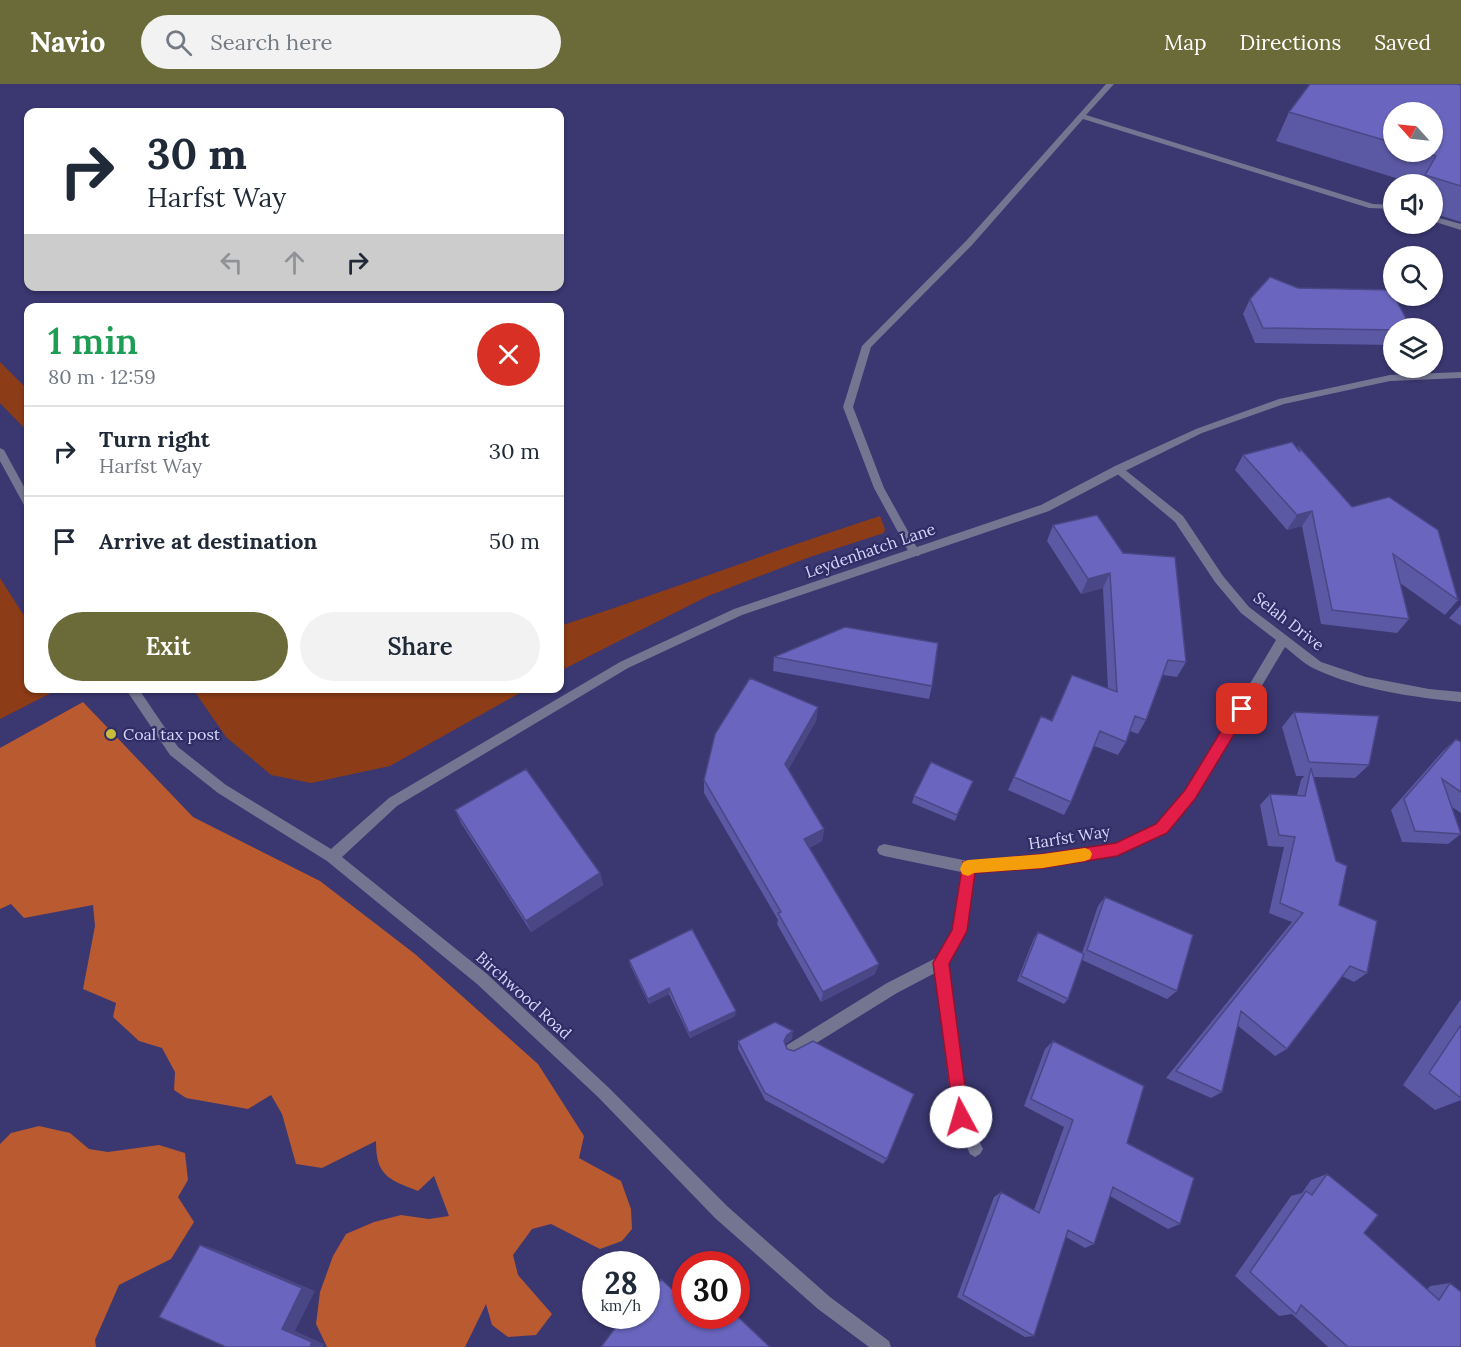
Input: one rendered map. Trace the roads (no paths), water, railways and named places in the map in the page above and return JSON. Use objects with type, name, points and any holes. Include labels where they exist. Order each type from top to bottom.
[{"type":"street","points":[[915,553],[879,488],[848,407],[867,346],[969,243],[1110,84]]},
{"type":"street","points":[[1081,116],[1372,207],[1383,207]]},
{"type":"street","points":[[1443,221],[1461,227]]},
{"type":"street","name":"Leydenhatch Lane","points":[[332,856],[393,802],[624,665],[738,612],[1045,508],[1199,431],[1282,401],[1390,378],[1461,375]]},
{"type":"street","points":[[0,453],[24,495]]},
{"type":"street","name":"Selah Drive","points":[[1119,469],[1179,519],[1219,579],[1245,610],[1317,665],[1366,682],[1429,694],[1461,697]]},
{"type":"street","name":"Harfst Way","points":[[884,850],[968,867],[1043,861],[1117,849],[1161,829],[1190,795],[1283,639]]},
{"type":"street","name":"Birchwood Road","points":[[134,693],[174,751],[222,789],[332,856],[482,979],[603,1092],[721,1212],[824,1303],[883,1347]]},
{"type":"street","points":[[792,1050],[892,988],[941,963],[959,931],[968,867]]},
{"type":"street","points":[[941,963],[961,1117],[975,1149]]},
{"type":"place","name":"Coal tax post","points":[[111,734]]}]
